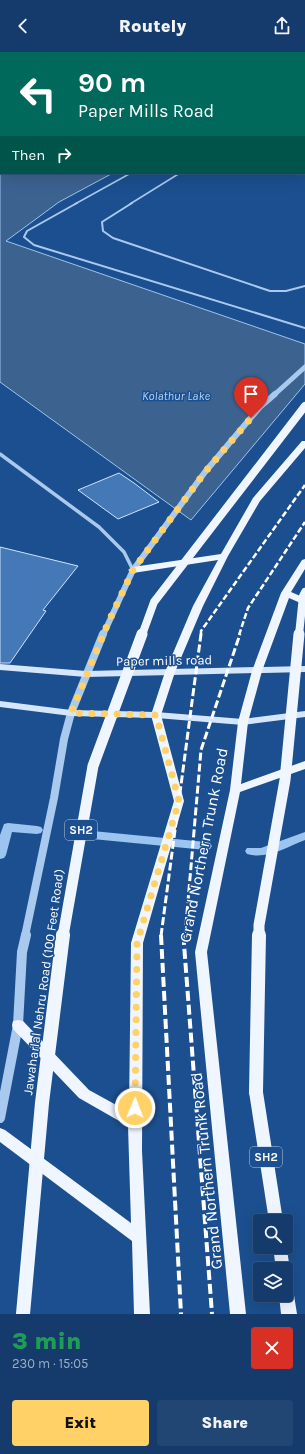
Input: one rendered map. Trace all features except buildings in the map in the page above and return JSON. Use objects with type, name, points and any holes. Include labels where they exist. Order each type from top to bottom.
[{"type":"main road","name":"Jawaharlal Nehru Road (100 Feet Road)","points":[[23,1314],[42,1103],[64,922],[93,766],[154,602],[305,406]]},
{"type":"main road","points":[[142,1314],[135,1123],[137,943],[179,801],[156,715],[170,672],[198,606],[224,556],[256,500],[305,443]]},
{"type":"main road","points":[[133,570],[224,556]]},
{"type":"main road","name":"Grand Northern Trunk Road","points":[[238,1314],[201,952],[235,790],[243,722],[257,671],[286,593],[305,562]]},
{"type":"main road","name":"SH2","points":[[275,1214],[256,1092],[259,925],[285,780],[303,596],[305,592]]},
{"type":"main road","points":[[286,593],[305,602]]},
{"type":"main road","name":"Paper mills road","points":[[0,667],[86,674],[305,669]]},
{"type":"main road","points":[[0,704],[71,713],[156,715],[243,722],[305,714]]},
{"type":"main road","points":[[235,790],[305,765]]},
{"type":"main road","points":[[18,1025],[84,1094],[135,1123]]},
{"type":"main road","points":[[0,1134],[138,1237]]},
{"type":"main road","points":[[288,1302],[289,1314]]},
{"type":"street","points":[[0,1118],[18,1025],[22,952],[54,798],[64,740],[71,713],[86,674],[133,570],[210,466],[260,407],[305,367]]},
{"type":"street","points":[[0,454],[99,527],[124,552],[133,570]]},
{"type":"lane","points":[[130,174],[27,231],[24,237],[34,245],[305,328]]},
{"type":"lane","points":[[178,174],[102,222],[103,231],[113,238],[270,291],[286,291],[305,286]]},
{"type":"lane","points":[[301,288],[305,290]]},
{"type":"water","name":"Kolathur Lake","points":[[0,174],[111,174],[59,202],[6,241],[305,344],[305,384],[191,520],[0,382]]},
{"type":"waterway","points":[[0,855],[8,827],[37,830]]},
{"type":"waterway","points":[[82,834],[206,846]]},
{"type":"waterway","points":[[251,851],[261,852],[305,836]]},
{"type":"railway","points":[[201,634],[201,631],[305,485]]},
{"type":"railway","points":[[239,635],[248,608],[305,522]]},
{"type":"railway","points":[[161,936],[201,634]]},
{"type":"railway","points":[[185,936],[201,750],[240,634]]},
{"type":"railway","points":[[185,935],[184,944],[212,1314]]},
{"type":"railway","points":[[161,936],[181,1314]]},
{"type":"route","points":[[135,1108],[137,943],[179,801],[156,715],[71,713],[108,623],[133,570],[205,472],[251,418]]}]
